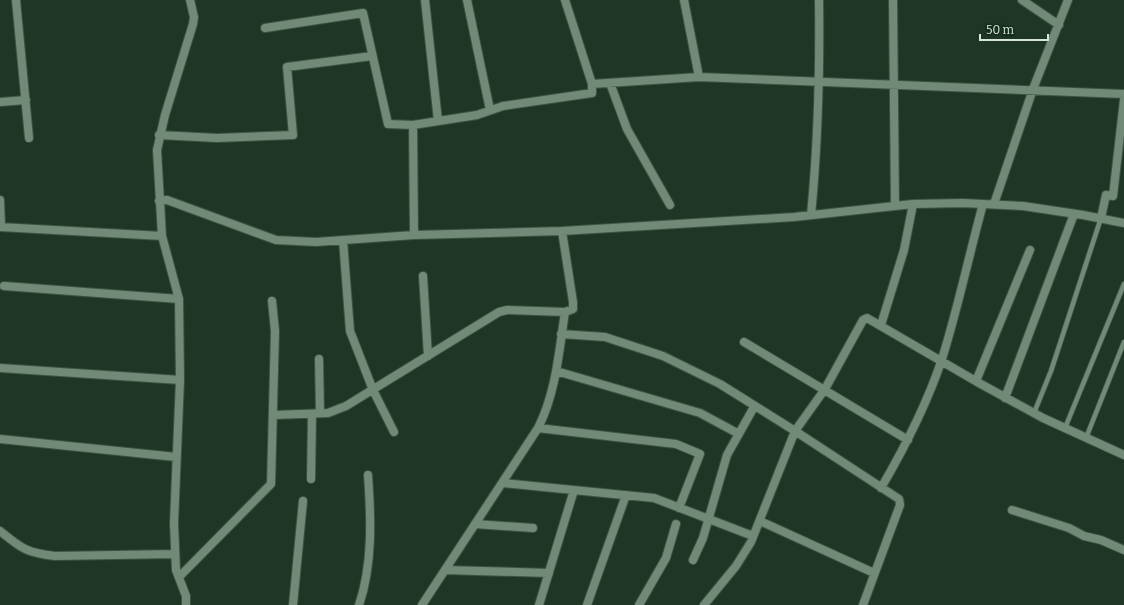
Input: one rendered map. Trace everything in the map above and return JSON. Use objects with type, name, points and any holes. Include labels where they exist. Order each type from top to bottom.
[{"type":"street","points":[[16,0],[29,138]]},
{"type":"street","points":[[186,605],[186,596],[179,577],[175,554],[174,523],[180,380],[179,299],[162,236],[157,150],[159,135],[193,24],[194,17],[190,0]]},
{"type":"street","points":[[425,0],[438,121]]},
{"type":"street","points":[[467,0],[490,110]]},
{"type":"street","points":[[265,28],[363,13],[388,124],[413,125],[477,115],[503,106],[592,93],[592,84],[565,0]]},
{"type":"street","points":[[684,0],[699,77]]},
{"type":"street","points":[[811,215],[817,148],[820,82],[819,0]]},
{"type":"street","points":[[894,0],[895,206]]},
{"type":"street","points":[[1022,0],[1059,25]]},
{"type":"street","points":[[994,204],[1033,89],[1068,0]]},
{"type":"street","points":[[159,135],[217,138],[294,135],[287,67],[372,56]]},
{"type":"street","points":[[592,84],[699,77],[1033,89],[1124,94]]},
{"type":"street","points":[[610,83],[627,130],[670,205]]},
{"type":"street","points":[[0,102],[26,100]]},
{"type":"street","points":[[1101,218],[1106,195],[1113,196],[1124,100]]},
{"type":"street","points":[[413,125],[414,235]]},
{"type":"street","points":[[0,200],[1,227],[162,236]]},
{"type":"street","points":[[159,201],[167,200],[276,240],[316,242],[414,235],[562,231],[811,215],[913,204],[994,204],[1023,206],[1124,223]]},
{"type":"street","points":[[881,325],[904,250],[913,204]]},
{"type":"street","points":[[881,488],[908,440],[941,360],[983,204]]},
{"type":"street","points":[[1006,398],[1074,214]]},
{"type":"street","points":[[274,415],[328,413],[346,406],[499,312],[507,310],[571,311],[573,306],[562,231]]},
{"type":"street","points":[[343,240],[350,331],[374,390],[394,432]]},
{"type":"street","points":[[976,381],[1030,250]]},
{"type":"street","points":[[423,276],[428,356]]},
{"type":"street","points":[[4,286],[179,299]]},
{"type":"street","points":[[179,577],[271,484],[274,415],[275,330],[272,301]]},
{"type":"street","points":[[422,605],[545,415],[556,371],[565,312]]},
{"type":"street","points":[[704,605],[736,566],[760,521],[795,430],[825,389],[863,320],[867,318],[1034,413],[1124,455]]},
{"type":"street","points":[[561,334],[605,337],[663,356],[720,384],[754,407],[795,430],[901,501],[863,605]]},
{"type":"street","points":[[744,342],[825,389],[908,440]]},
{"type":"street","points":[[311,479],[319,358]]},
{"type":"street","points":[[0,368],[180,380]]},
{"type":"street","points":[[556,371],[700,413],[739,434]]},
{"type":"street","points":[[694,560],[709,519],[727,455],[754,407]]},
{"type":"street","points":[[538,428],[676,444],[700,454],[679,508]]},
{"type":"street","points":[[0,439],[176,457]]},
{"type":"street","points":[[359,605],[362,595],[371,521],[368,475]]},
{"type":"street","points":[[503,482],[654,498],[753,536]]},
{"type":"street","points":[[539,605],[574,490]]},
{"type":"street","points":[[587,605],[626,495]]},
{"type":"street","points":[[293,605],[303,501]]},
{"type":"street","points":[[1012,510],[1069,528],[1084,536],[1101,540],[1124,550]]},
{"type":"street","points":[[760,521],[874,573]]},
{"type":"street","points":[[475,524],[533,528]]},
{"type":"street","points":[[639,605],[666,558],[676,524]]},
{"type":"street","points":[[0,531],[22,549],[35,554],[54,556],[175,554]]},
{"type":"street","points":[[445,570],[549,573]]},
{"type":"lane","points":[[1034,413],[1051,371],[1101,218]]},
{"type":"lane","points":[[1065,428],[1124,284]]},
{"type":"lane","points":[[1086,438],[1124,342]]}]
